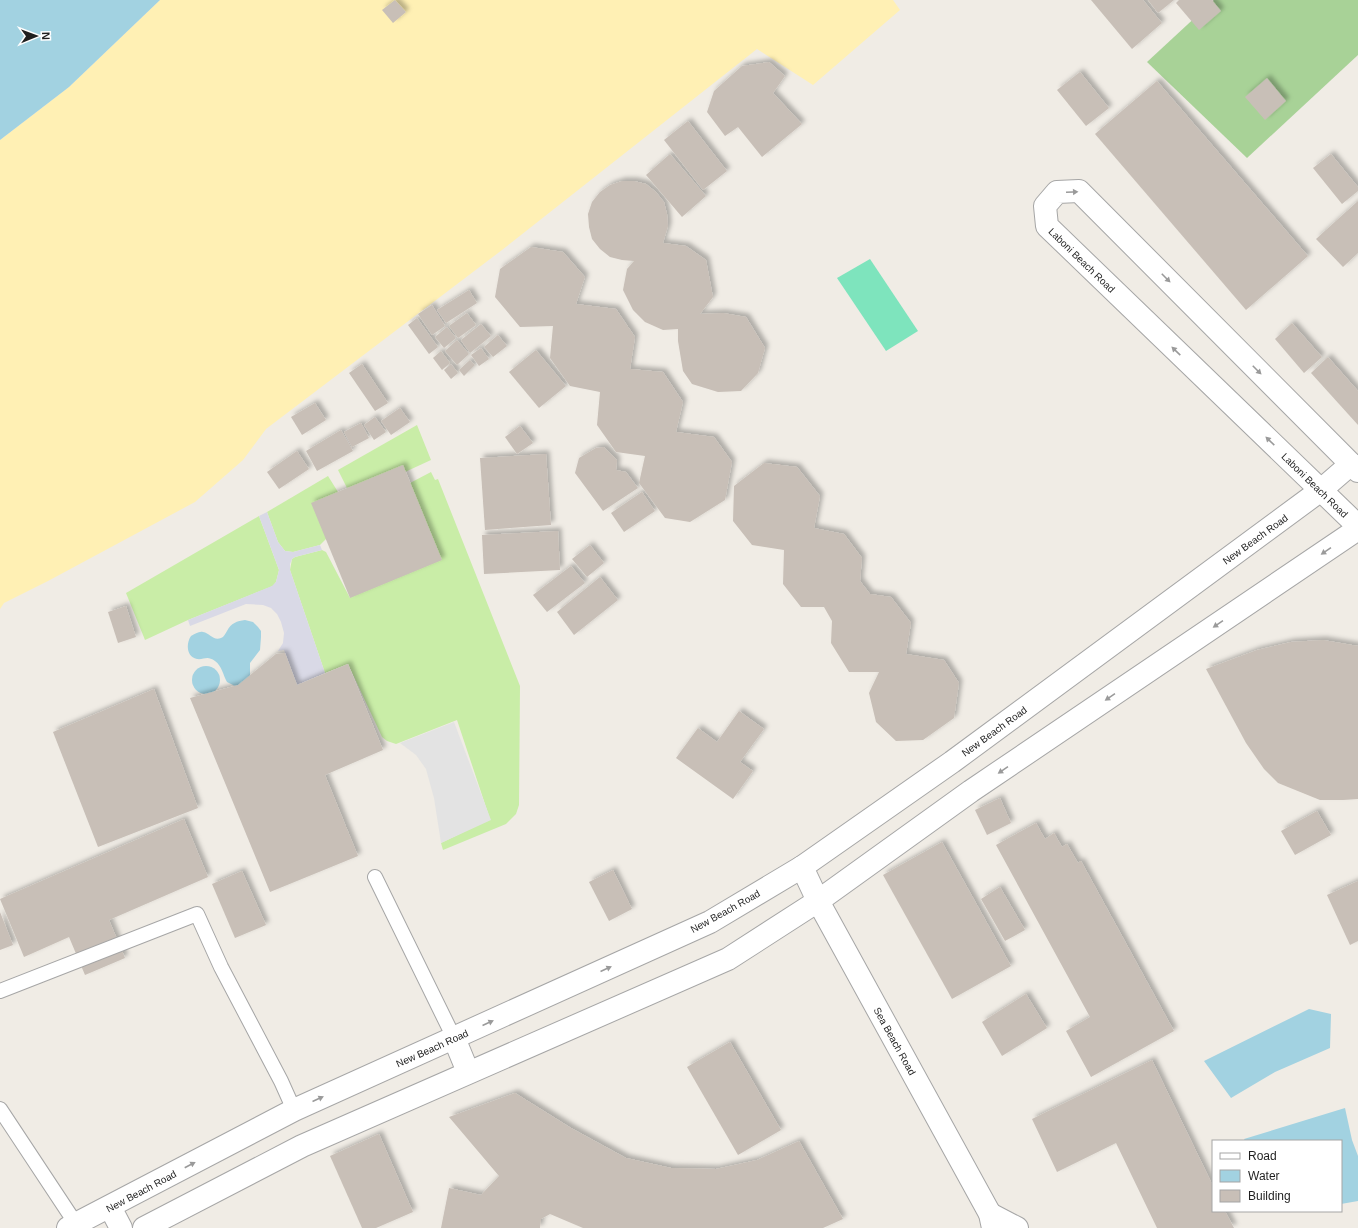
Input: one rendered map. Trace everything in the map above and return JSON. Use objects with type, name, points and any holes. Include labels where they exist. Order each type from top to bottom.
[{"type":"street","name":"Laboni Beach Road","points":[[1355,467],[1079,191],[1057,192],[1045,206],[1047,226],[1358,526]]},
{"type":"street","name":"New Beach Road","points":[[72,1226],[294,1110],[710,922],[802,867],[952,762],[1321,490],[1355,467]]},
{"type":"street","points":[[144,1228],[302,1146],[728,959],[818,901],[971,791],[1358,530]]},
{"type":"street","name":"Sea Beach Road","points":[[802,867],[818,901],[991,1221],[1018,1228]]},
{"type":"street","points":[[454,1038],[468,1072]]},
{"type":"street","points":[[110,1207],[122,1228]]},
{"type":"lane","points":[[375,877],[454,1038]]},
{"type":"lane","points":[[0,991],[197,914],[221,968],[281,1081],[294,1110]]},
{"type":"lane","points":[[0,1109],[72,1226]]},
{"type":"green space","points":[[1214,0],[1358,0],[1358,55],[1247,158],[1147,62]]},
{"type":"green space","points":[[870,259],[918,331],[886,351],[837,278]]},
{"type":"green space","points":[[417,425],[431,460],[405,472],[347,488],[338,470]]},
{"type":"green space","points":[[431,472],[435,480],[438,479],[520,686],[519,805],[516,814],[506,824],[443,850],[441,843],[490,819],[457,720],[396,744],[387,741],[382,737],[348,664],[325,673],[290,570],[292,559],[295,557],[322,550],[326,552],[350,598],[410,483]]},
{"type":"green space","points":[[328,476],[338,492],[326,539],[320,545],[293,552],[285,551],[278,542],[267,512]]},
{"type":"green space","points":[[259,516],[279,570],[276,582],[273,586],[188,620],[145,640],[126,593]]},
{"type":"sand","points":[[160,0],[893,0],[900,10],[813,85],[757,49],[502,250],[266,429],[243,460],[195,502],[4,603],[0,609],[0,140],[69,87]]},
{"type":"shaded area","points":[[267,512],[278,542],[285,551],[293,552],[320,545],[322,550],[295,557],[292,559],[290,564],[290,570],[325,673],[297,685],[284,650],[278,651],[283,643],[284,633],[277,614],[271,608],[263,605],[246,604],[190,626],[188,620],[272,586],[276,582],[279,570],[259,516]]},
{"type":"shaded area","points":[[454,722],[491,820],[441,843],[434,798],[426,769],[416,755],[400,743]]},
{"type":"water","points":[[0,0],[160,0],[69,87],[0,140]]},
{"type":"water","points":[[245,620],[253,622],[261,631],[260,650],[250,663],[250,677],[242,685],[235,686],[227,682],[221,668],[212,659],[193,658],[189,653],[188,642],[191,636],[200,632],[214,638],[221,638],[232,624]]},
{"type":"water","points":[[206,666],[216,670],[220,680],[216,690],[206,694],[196,690],[192,680],[196,670]]},
{"type":"water","points":[[1309,1009],[1331,1014],[1330,1048],[1275,1072],[1231,1098],[1204,1061]]},
{"type":"water","points":[[1345,1108],[1352,1140],[1358,1156],[1358,1201],[1342,1204],[1342,1140],[1244,1139]]},
{"type":"building","points":[[395,0],[406,12],[393,23],[382,10]]},
{"type":"building","points":[[1091,0],[1143,0],[1162,23],[1132,49]]},
{"type":"building","points":[[1148,0],[1174,0],[1158,13]]},
{"type":"building","points":[[1179,0],[1212,0],[1221,11],[1199,30],[1176,3]]},
{"type":"building","points":[[769,62],[785,76],[773,93],[802,124],[762,157],[738,127],[725,136],[707,112],[714,91],[742,66]]},
{"type":"building","points":[[1080,72],[1109,108],[1086,126],[1057,90]]},
{"type":"building","points":[[1267,78],[1286,101],[1265,120],[1245,97]]},
{"type":"building","points":[[1157,81],[1308,256],[1246,310],[1095,134]]},
{"type":"building","points":[[688,121],[727,171],[703,190],[664,140]]},
{"type":"building","points":[[670,154],[706,196],[682,217],[646,175]]},
{"type":"building","points":[[1331,154],[1358,187],[1358,191],[1342,204],[1313,168]]},
{"type":"building","points":[[622,181],[634,181],[646,184],[656,192],[664,202],[668,226],[663,243],[686,246],[706,260],[713,297],[700,314],[723,313],[746,317],[765,348],[758,373],[741,391],[718,392],[692,384],[683,371],[678,341],[678,329],[663,330],[645,322],[633,310],[623,290],[627,269],[634,261],[610,257],[600,249],[592,239],[588,214],[592,202],[600,192],[610,185]]},
{"type":"building","points":[[1358,201],[1358,253],[1343,267],[1316,239]]},
{"type":"building","points":[[531,247],[563,252],[585,277],[576,304],[616,309],[635,337],[630,369],[663,372],[683,402],[676,432],[714,437],[732,462],[725,500],[690,522],[665,518],[639,483],[645,456],[616,452],[597,425],[600,392],[570,386],[550,358],[553,326],[520,327],[495,297],[500,269]]},
{"type":"building","points":[[469,290],[477,303],[446,323],[437,310]]},
{"type":"building","points":[[432,305],[445,326],[432,335],[418,314]]},
{"type":"building","points":[[467,313],[476,325],[458,338],[449,326]]},
{"type":"building","points":[[417,318],[438,347],[429,354],[408,325]]},
{"type":"building","points":[[1292,323],[1322,357],[1304,373],[1275,339]]},
{"type":"building","points":[[481,324],[491,336],[470,353],[461,340]]},
{"type":"building","points":[[447,327],[456,338],[444,348],[435,337]]},
{"type":"building","points":[[498,335],[507,346],[493,357],[484,347]]},
{"type":"building","points":[[457,340],[469,354],[457,365],[445,351]]},
{"type":"building","points":[[481,348],[489,359],[479,366],[471,355]]},
{"type":"building","points":[[536,350],[566,386],[539,408],[509,372]]},
{"type":"building","points":[[441,351],[450,363],[442,370],[433,358]]},
{"type":"building","points":[[1328,357],[1358,391],[1358,425],[1311,373]]},
{"type":"building","points":[[470,360],[475,365],[464,376],[459,370]]},
{"type":"building","points":[[362,364],[388,403],[375,411],[349,373]]},
{"type":"building","points":[[451,364],[458,373],[451,379],[444,370]]},
{"type":"building","points":[[315,403],[326,420],[302,435],[291,417]]},
{"type":"building","points":[[400,408],[410,422],[391,435],[381,421]]},
{"type":"building","points":[[375,417],[386,432],[374,440],[364,425]]},
{"type":"building","points":[[361,423],[369,438],[352,447],[344,432]]},
{"type":"building","points":[[520,426],[533,443],[517,454],[505,437]]},
{"type":"building","points":[[341,430],[353,451],[317,471],[306,451]]},
{"type":"building","points":[[604,447],[617,460],[616,470],[626,472],[638,488],[603,511],[575,473],[579,458],[596,448]]},
{"type":"building","points":[[297,451],[309,469],[279,489],[267,472]]},
{"type":"building","points":[[546,454],[551,525],[485,530],[480,458]]},
{"type":"building","points":[[764,463],[797,467],[820,496],[814,528],[844,534],[862,558],[860,581],[870,594],[891,597],[911,623],[906,654],[944,660],[959,683],[954,718],[923,740],[896,741],[876,722],[869,693],[879,672],[849,672],[831,643],[832,621],[824,607],[801,607],[783,584],[784,550],[752,545],[733,521],[734,486]]},
{"type":"building","points":[[403,465],[442,560],[350,598],[311,503]]},
{"type":"building","points":[[642,492],[655,511],[624,532],[611,513]]},
{"type":"building","points":[[558,531],[560,570],[484,574],[482,535]]},
{"type":"building","points":[[590,545],[604,563],[587,577],[572,559]]},
{"type":"building","points":[[571,566],[585,583],[547,612],[533,595]]},
{"type":"building","points":[[600,577],[618,600],[574,635],[557,612]]},
{"type":"building","points":[[126,606],[136,637],[118,643],[108,612]]},
{"type":"building","points":[[1323,640],[1358,646],[1358,799],[1320,800],[1278,783],[1264,769],[1246,743],[1206,669],[1257,650],[1291,642]]},
{"type":"building","points":[[285,653],[297,685],[348,664],[383,750],[325,775],[358,856],[270,892],[190,698],[238,685],[276,654]]},
{"type":"building","points":[[154,689],[198,808],[98,847],[53,732]]},
{"type":"building","points":[[739,711],[764,729],[740,762],[753,771],[733,799],[676,758],[698,728],[717,742]]},
{"type":"building","points":[[1000,798],[1011,823],[987,835],[975,810]]},
{"type":"building","points":[[1317,811],[1331,835],[1295,855],[1281,831]]},
{"type":"building","points":[[184,819],[208,877],[109,920],[125,958],[85,975],[69,937],[24,957],[0,899]]},
{"type":"building","points":[[1036,823],[1045,839],[1054,833],[1062,847],[1067,844],[1078,863],[1081,861],[1174,1031],[1091,1077],[1066,1031],[1090,1017],[996,845]]},
{"type":"building","points":[[942,842],[1011,966],[952,999],[883,875]]},
{"type":"building","points":[[613,870],[632,909],[609,921],[589,882]]},
{"type":"building","points":[[242,871],[266,925],[235,938],[212,884]]},
{"type":"building","points":[[1358,881],[1358,941],[1350,945],[1327,895]]},
{"type":"building","points":[[1000,887],[1025,930],[1005,941],[981,899]]},
{"type":"building","points":[[0,912],[13,945],[0,950]]},
{"type":"building","points":[[1026,994],[1047,1028],[1002,1056],[982,1022]]},
{"type":"building","points":[[730,1042],[781,1130],[738,1155],[687,1067]]},
{"type":"building","points":[[1152,1060],[1212,1184],[1212,1212],[1226,1212],[1234,1228],[1157,1228],[1116,1143],[1057,1172],[1032,1119]]},
{"type":"building","points":[[515,1093],[571,1128],[626,1158],[671,1168],[716,1169],[757,1160],[799,1141],[843,1219],[823,1228],[583,1228],[550,1214],[541,1219],[540,1228],[441,1228],[449,1188],[481,1195],[499,1176],[449,1117]]},
{"type":"building","points":[[379,1134],[413,1212],[376,1228],[362,1228],[330,1156]]}]
